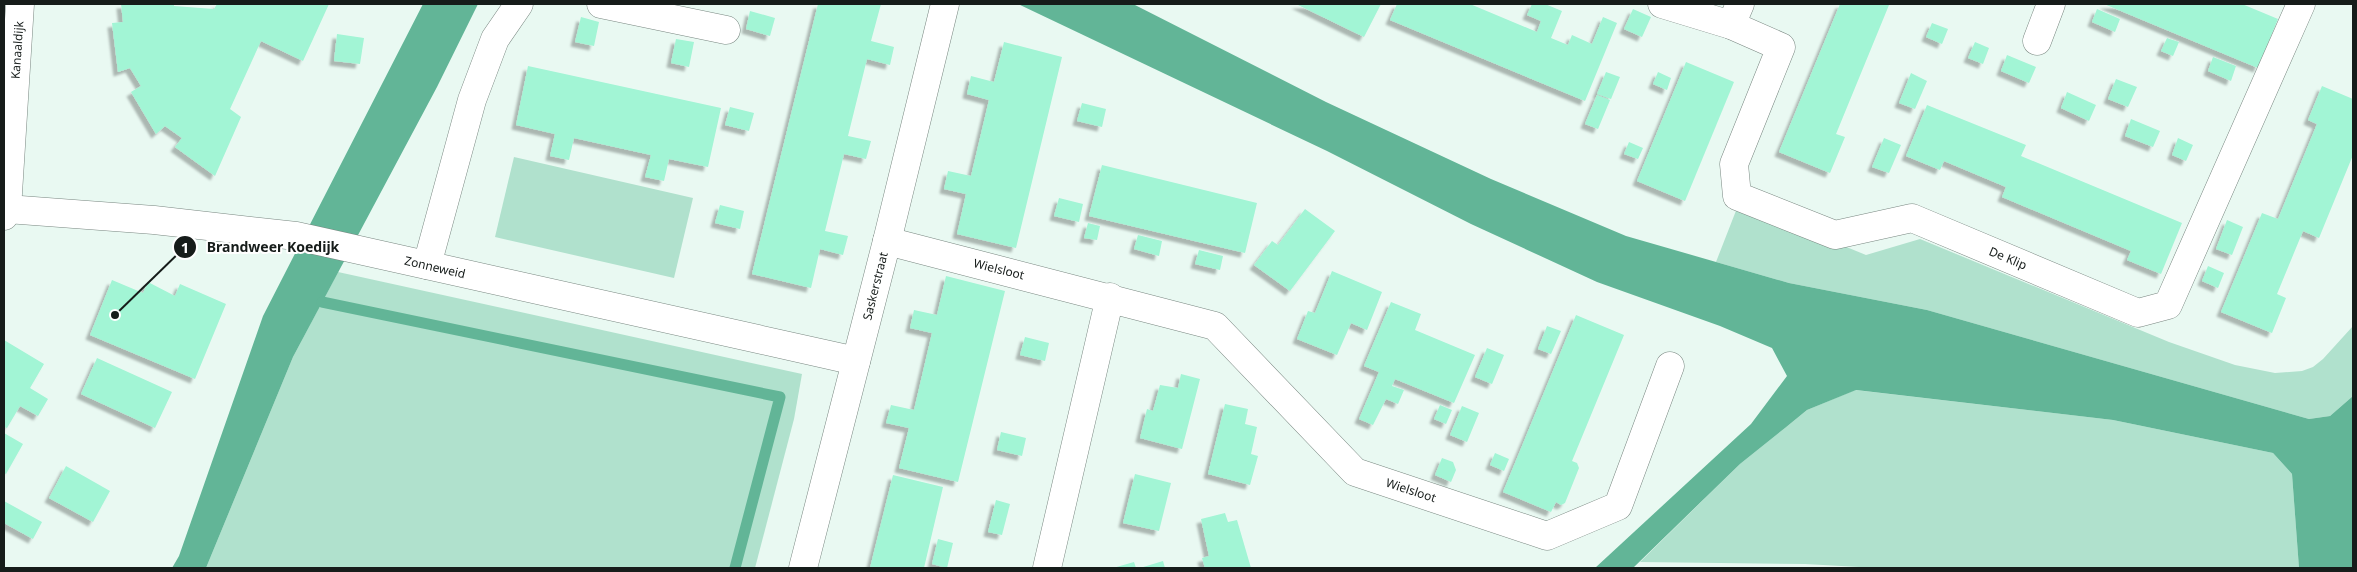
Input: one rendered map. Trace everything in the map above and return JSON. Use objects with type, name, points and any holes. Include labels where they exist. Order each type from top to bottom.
[{"type":"street","name":"Kanaaldijk","points":[[5,212],[20,4]]},
{"type":"street","points":[[427,265],[472,100],[495,39],[519,4]]},
{"type":"street","points":[[601,4],[726,30]]},
{"type":"street","name":"Saskerstraat","points":[[803,568],[887,241],[945,4]]},
{"type":"street","name":"De Klip","points":[[1662,4],[1736,14],[1781,47],[1734,164],[1737,196],[1835,235],[1912,218],[2138,313],[2168,305],[2301,4]]},
{"type":"street","points":[[2037,41],[2051,4]]},
{"type":"street","name":"Zonneweid","points":[[5,212],[154,220],[296,236],[856,361]]},
{"type":"street","name":"Wielsloot","points":[[887,241],[1110,297],[1215,326],[1355,472],[1547,536],[1618,506],[1670,366]]},
{"type":"street","points":[[1047,568],[1110,297]]},
{"type":"shaded area","points":[[423,4],[478,4],[437,87],[293,357],[206,568],[172,568],[179,556],[263,316]]},
{"type":"shaded area","points":[[1018,4],[1133,4],[1326,102],[1491,179],[1626,236],[1789,283],[1927,310],[2309,419],[2330,416],[2353,396],[2353,568],[2299,568],[2292,474],[2273,453],[2113,420],[1856,390],[1807,410],[1740,464],[1633,568],[1595,568],[1751,424],[1787,376],[1772,348],[1720,326],[1597,282],[1471,224],[1327,151]]},
{"type":"shaded area","points":[[514,157],[693,198],[674,278],[495,237]]},
{"type":"shaded area","points":[[1739,203],[1866,255],[1920,239],[2169,342],[2235,365],[2275,373],[2302,371],[2313,367],[2323,359],[2353,326],[2353,396],[2330,416],[2309,419],[1927,310],[1789,283],[1716,262]]},
{"type":"shaded area","points":[[338,272],[802,374],[794,419],[755,568],[206,568],[293,357]]},
{"type":"shaded area","points":[[1855,390],[2113,420],[2273,453],[2292,474],[2299,568],[1877,568],[1805,564],[1640,562],[1740,464],[1807,410]]},
{"type":"building","points":[[121,4],[174,4],[174,6],[214,9],[217,4],[329,4],[303,61],[261,41],[230,109],[241,117],[215,176],[175,147],[182,138],[165,126],[156,134],[131,92],[141,86],[130,68],[118,72],[112,23],[123,22]]},
{"type":"building","points":[[818,4],[881,4],[871,41],[894,47],[890,65],[867,59],[848,136],[871,141],[866,159],[844,154],[825,231],[848,236],[843,255],[820,249],[811,288],[752,274]]},
{"type":"building","points":[[1296,4],[1381,4],[1364,37]]},
{"type":"building","points":[[1397,4],[1470,4],[1537,32],[1541,21],[1527,15],[1532,4],[1545,4],[1562,11],[1551,38],[1568,45],[1572,35],[1592,44],[1603,17],[1617,23],[1585,101],[1390,20]]},
{"type":"building","points":[[1840,4],[1889,5],[1836,134],[1845,137],[1830,173],[1779,152]]},
{"type":"building","points":[[2104,4],[2242,4],[2278,19],[2258,68]]},
{"type":"building","points":[[1633,9],[1651,17],[1642,37],[1624,29]]},
{"type":"building","points":[[2097,9],[2120,19],[2115,32],[2092,22]]},
{"type":"building","points":[[750,11],[775,18],[770,36],[746,29]]},
{"type":"building","points":[[581,17],[599,22],[594,46],[575,42]]},
{"type":"building","points":[[1932,23],[1948,29],[1942,44],[1926,37]]},
{"type":"building","points":[[337,34],[364,38],[360,64],[334,61]]},
{"type":"building","points":[[2167,38],[2179,42],[2173,56],[2161,51]]},
{"type":"building","points":[[676,39],[694,42],[689,67],[671,63]]},
{"type":"building","points":[[1004,42],[1062,57],[1016,248],[957,234],[966,194],[944,189],[948,171],[971,176],[989,100],[967,94],[971,76],[994,82]]},
{"type":"building","points":[[1975,42],[1989,48],[1983,64],[1968,58]]},
{"type":"building","points":[[2007,55],[2036,67],[2029,83],[2001,71]]},
{"type":"building","points":[[2213,57],[2236,66],[2231,81],[2208,71]]},
{"type":"building","points":[[1686,62],[1734,82],[1685,201],[1637,181]]},
{"type":"building","points":[[528,66],[721,108],[708,167],[669,159],[664,181],[645,177],[651,155],[574,138],[569,160],[550,156],[555,134],[516,125]]},
{"type":"building","points":[[1606,72],[1620,77],[1611,99],[1597,94]]},
{"type":"building","points":[[1658,72],[1671,78],[1667,90],[1653,84]]},
{"type":"building","points":[[1911,73],[1927,81],[1915,109],[1899,103]]},
{"type":"building","points":[[2116,79],[2137,87],[2128,107],[2108,99]]},
{"type":"building","points":[[2322,86],[2353,99],[2353,155],[2319,238],[2303,231],[2277,294],[2286,298],[2272,333],[2221,312],[2262,213],[2278,219],[2317,124],[2308,120]]},
{"type":"building","points":[[2067,92],[2096,105],[2089,121],[2061,108]]},
{"type":"building","points":[[1597,95],[1610,100],[1598,129],[1585,124]]},
{"type":"building","points":[[1082,103],[1106,109],[1102,127],[1077,121]]},
{"type":"building","points":[[1927,105],[2026,145],[2021,156],[2182,223],[2161,274],[2127,260],[2131,251],[2002,197],[2006,187],[1944,161],[1940,170],[1906,156]]},
{"type":"building","points":[[730,107],[754,113],[749,131],[725,125]]},
{"type":"building","points":[[2131,119],[2160,131],[2153,147],[2125,136]]},
{"type":"building","points":[[1884,138],[1901,145],[1889,173],[1872,167]]},
{"type":"building","points":[[2178,138],[2193,145],[2186,161],[2172,155]]},
{"type":"building","points":[[1629,142],[1643,148],[1638,159],[1624,154]]},
{"type":"building","points":[[1102,165],[1257,203],[1245,253],[1089,216]]},
{"type":"building","points":[[1059,198],[1083,204],[1079,222],[1054,216]]},
{"type":"building","points":[[720,205],[744,211],[740,229],[715,223]]},
{"type":"building","points":[[1305,209],[1335,231],[1290,291],[1254,265],[1272,241],[1278,245]]},
{"type":"building","points":[[2227,220],[2243,227],[2232,255],[2216,249]]},
{"type":"building","points":[[1088,223],[1100,226],[1097,240],[1084,238]]},
{"type":"building","points":[[1138,235],[1162,241],[1159,256],[1134,249]]},
{"type":"building","points":[[1199,250],[1223,256],[1220,270],[1195,264]]},
{"type":"building","points":[[2208,266],[2224,273],[2218,288],[2202,281]]},
{"type":"building","points":[[1332,271],[1382,292],[1367,330],[1351,323],[1337,355],[1297,339],[1308,311],[1315,313]]},
{"type":"building","points":[[946,276],[1005,291],[958,482],[899,468],[909,428],[886,423],[891,405],[914,410],[932,333],[910,328],[914,310],[937,315]]},
{"type":"building","points":[[112,280],[143,293],[148,282],[175,296],[180,284],[226,304],[195,379],[90,335]]},
{"type":"building","points":[[1391,302],[1421,314],[1415,330],[1475,355],[1454,403],[1395,379],[1392,386],[1404,390],[1398,404],[1386,399],[1373,425],[1359,419],[1379,372],[1364,366]]},
{"type":"building","points":[[1576,315],[1624,335],[1572,461],[1577,463],[1579,468],[1565,503],[1561,505],[1556,502],[1551,512],[1503,492]]},
{"type":"building","points":[[1547,326],[1561,331],[1551,354],[1538,349]]},
{"type":"building","points":[[1025,337],[1049,343],[1045,361],[1020,355]]},
{"type":"building","points":[[4,340],[44,364],[30,388],[48,399],[38,416],[20,406],[7,428],[4,427]]},
{"type":"building","points":[[1487,348],[1504,355],[1492,384],[1475,377]]},
{"type":"building","points":[[97,358],[172,392],[155,428],[81,394]]},
{"type":"building","points":[[1181,374],[1200,379],[1182,449],[1140,438],[1147,409],[1153,411],[1160,385],[1178,388]]},
{"type":"building","points":[[1225,404],[1248,409],[1245,424],[1257,427],[1251,454],[1258,456],[1250,485],[1208,474]]},
{"type":"building","points":[[1440,405],[1452,410],[1446,424],[1434,419]]},
{"type":"building","points":[[1462,406],[1479,413],[1467,442],[1450,435]]},
{"type":"building","points":[[1001,432],[1026,438],[1022,456],[997,450]]},
{"type":"building","points":[[4,433],[23,444],[6,474],[4,473]]},
{"type":"building","points":[[1495,453],[1509,459],[1504,471],[1490,465]]},
{"type":"building","points":[[1442,458],[1453,462],[1456,470],[1451,482],[1435,475]]},
{"type":"building","points":[[66,466],[110,491],[93,522],[49,498]]},
{"type":"building","points":[[1135,474],[1171,483],[1159,531],[1123,523]]},
{"type":"building","points":[[893,475],[943,487],[924,568],[870,568]]},
{"type":"building","points":[[996,500],[1010,504],[1002,535],[988,532]]},
{"type":"building","points":[[4,501],[42,522],[33,539],[4,523]]},
{"type":"building","points":[[1225,513],[1228,522],[1237,520],[1251,568],[1205,568],[1202,558],[1209,556],[1201,519]]},
{"type":"building","points":[[938,539],[953,543],[947,568],[932,564]]},
{"type":"building","points":[[1163,561],[1165,568],[1140,568]]},
{"type":"building","points":[[1134,562],[1136,568],[1113,568]]},
{"type":"waterway","points":[[322,302],[780,397],[735,568]]},
{"type":"place","name":"Brandweer Koedijk","points":[[115,315]]}]
